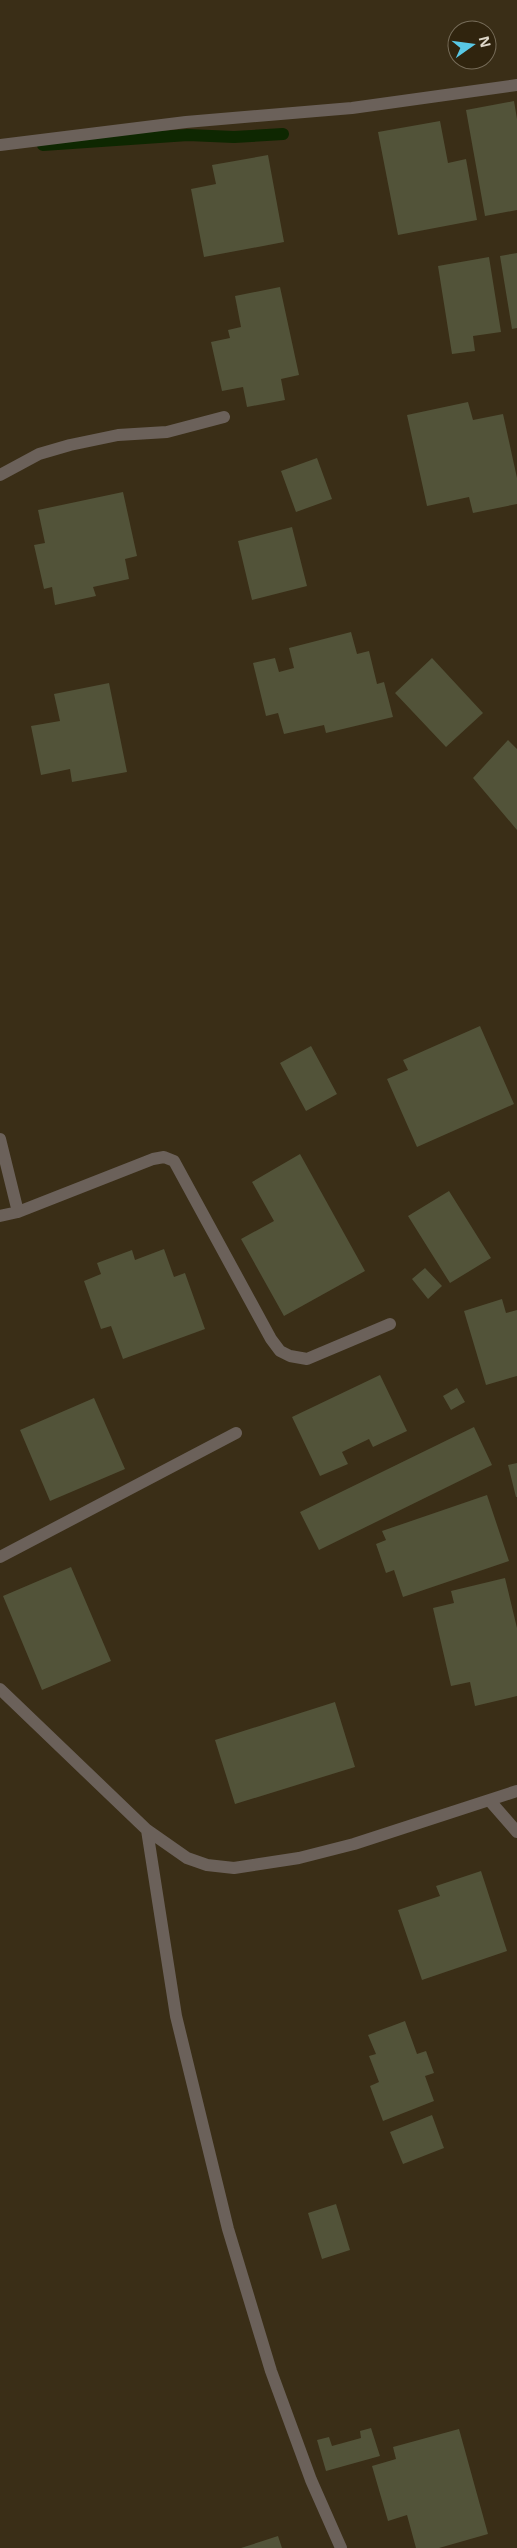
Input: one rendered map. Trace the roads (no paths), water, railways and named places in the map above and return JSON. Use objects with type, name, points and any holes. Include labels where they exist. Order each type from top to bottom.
[{"type":"street","points":[[0,146],[186,122],[352,108],[517,85]]},
{"type":"street","points":[[0,475],[39,454],[70,445],[118,435],[167,432],[224,417]]},
{"type":"street","points":[[0,1140],[18,1212]]},
{"type":"street","points":[[0,1216],[18,1212],[153,1159],[169,1158],[174,1161],[271,1339],[280,1351],[290,1356],[307,1358],[390,1324]]},
{"type":"street","points":[[0,1557],[236,1433]]},
{"type":"street","points":[[0,1689],[147,1830],[187,1858],[208,1866],[234,1868],[300,1858],[354,1844],[517,1791]]},
{"type":"street","points":[[490,1801],[517,1832]]},
{"type":"street","points":[[147,1830],[176,2016],[228,2229],[275,2380],[311,2480],[341,2548]]},
{"type":"waterway","points":[[43,145],[188,135],[234,137],[283,134]]}]
